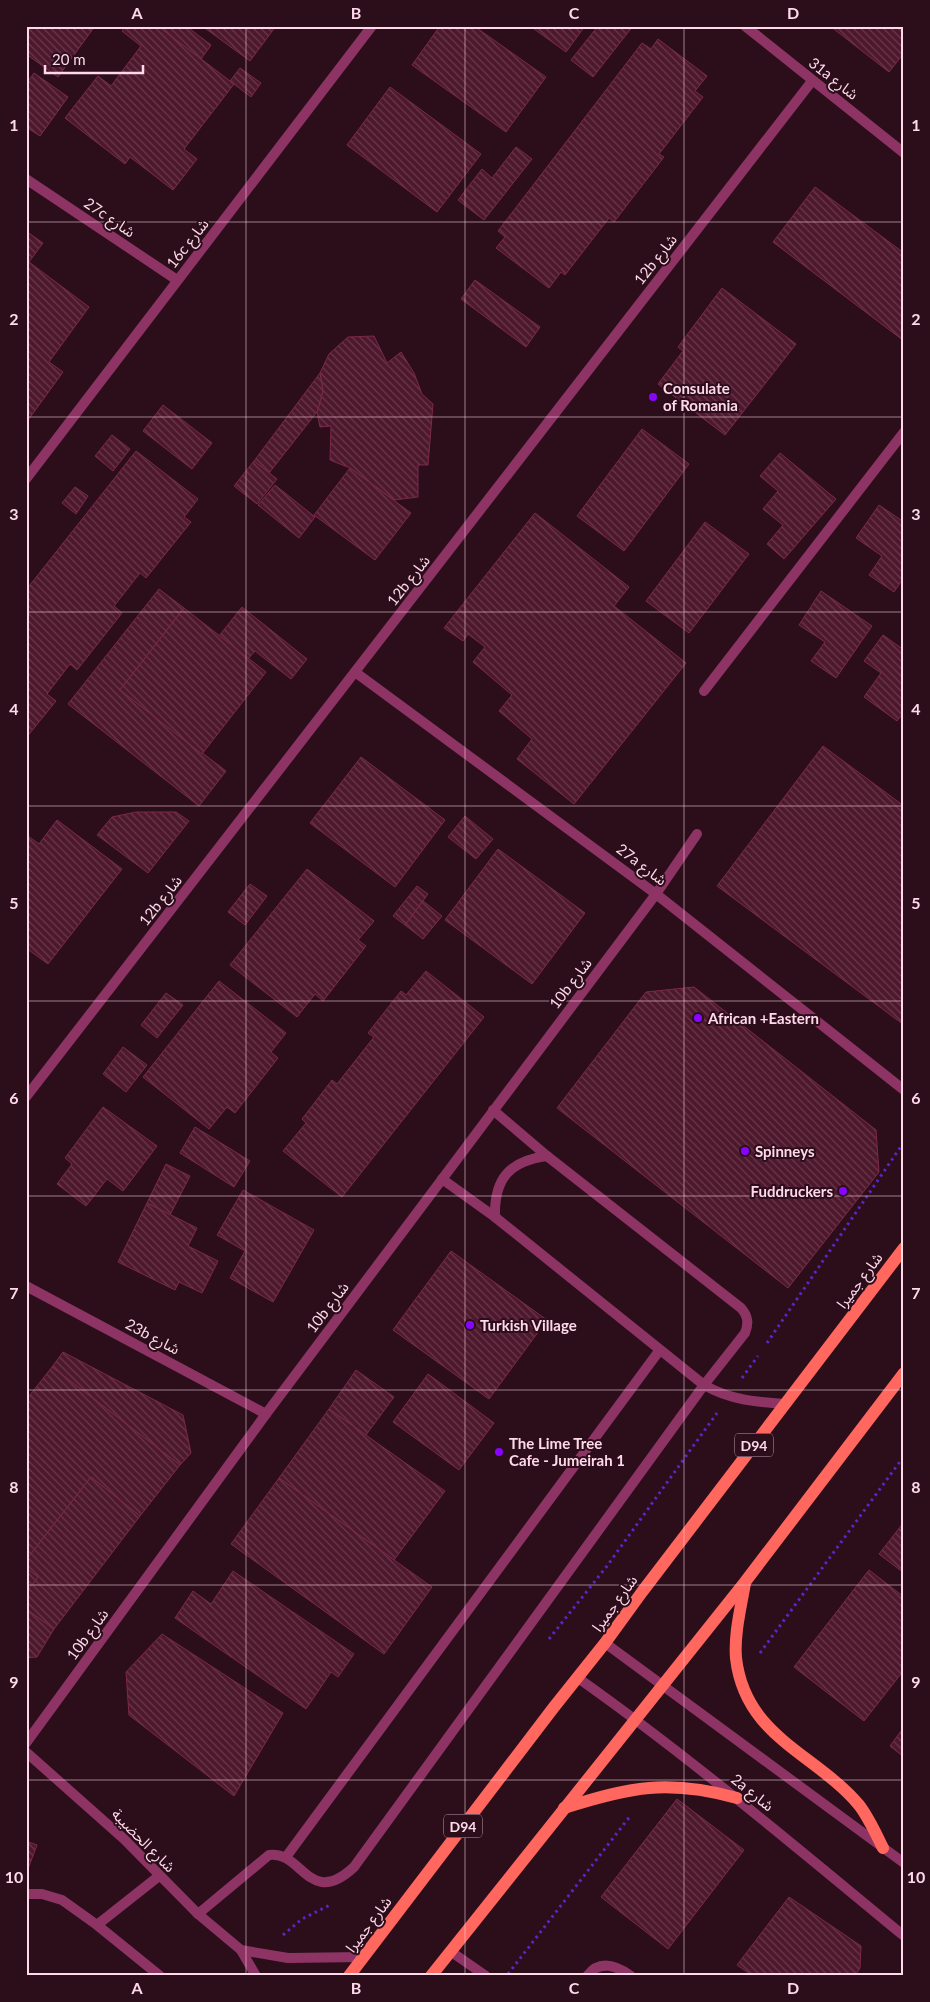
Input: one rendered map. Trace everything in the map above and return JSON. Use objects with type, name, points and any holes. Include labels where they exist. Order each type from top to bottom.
[{"type":"main road","name":"شارع جميرا","points":[[349,1976],[605,1643],[904,1248]]},
{"type":"main road","points":[[430,1976],[745,1582],[904,1373]]},
{"type":"main road","points":[[745,1582],[737,1634],[736,1657],[740,1680],[750,1704],[765,1725],[854,1801],[871,1824],[883,1848]]},
{"type":"main road","points":[[564,1808],[620,1791],[647,1787],[678,1787],[707,1790],[737,1798]]},
{"type":"street","name":"16c شارع","points":[[26,479],[372,26]]},
{"type":"street","name":"31a شارع","points":[[745,26],[904,153]]},
{"type":"street","name":"12b شارع","points":[[26,1097],[812,80]]},
{"type":"street","name":"27c شارع","points":[[26,179],[177,280]]},
{"type":"street","points":[[704,691],[904,432]]},
{"type":"street","name":"27a شارع","points":[[355,672],[656,894],[904,1090]]},
{"type":"street","name":"10b شارع","points":[[26,1743],[266,1414],[656,894],[697,834]]},
{"type":"street","points":[[198,1914],[269,1855],[286,1856],[308,1878],[320,1882],[334,1881],[345,1876],[354,1867],[704,1385],[745,1333],[748,1319],[745,1313],[547,1156],[493,1110]]},
{"type":"street","points":[[495,1217],[495,1198],[500,1181],[512,1167],[528,1158],[547,1156]]},
{"type":"street","points":[[442,1179],[495,1217],[659,1351],[704,1385],[728,1397],[785,1404]]},
{"type":"street","name":"23b شارع","points":[[26,1286],[266,1414]]},
{"type":"street","points":[[286,1856],[659,1351]]},
{"type":"street","name":"2a شارع","points":[[605,1643],[904,1863]]},
{"type":"street","name":"2a شارع","points":[[578,1678],[636,1719],[737,1798],[904,1936]]},
{"type":"street","name":"شارع الحضيبة","points":[[26,1752],[77,1796],[198,1914],[242,1950],[256,1976]]},
{"type":"street","points":[[96,1925],[159,1876]]},
{"type":"street","points":[[26,1894],[42,1894],[62,1900],[160,1976]]},
{"type":"street","name":"شارع الحضيبة","points":[[242,1950],[288,1958],[363,1957]]},
{"type":"street","points":[[450,1951],[486,1976]]},
{"type":"street","points":[[587,1976],[596,1968],[612,1965],[631,1976]]},
{"type":"path","points":[[740,1680],[904,1456]]},
{"type":"path","points":[[507,1976],[646,1795],[647,1787]]},
{"type":"building","points":[[26,26],[95,26],[58,77],[26,54]]},
{"type":"building","points":[[126,26],[158,26],[234,84],[184,149],[197,159],[173,190],[130,157],[125,164],[65,118],[98,76],[111,86],[141,46],[122,31]]},
{"type":"building","points":[[158,26],[186,26],[211,45],[201,59]]},
{"type":"building","points":[[202,26],[276,26],[250,61]]},
{"type":"building","points":[[440,26],[474,26],[546,77],[506,132],[412,65]]},
{"type":"building","points":[[530,26],[585,26],[566,52]]},
{"type":"building","points":[[598,26],[633,26],[593,77],[571,60]]},
{"type":"building","points":[[830,26],[904,26],[904,53],[889,72]]},
{"type":"building","points":[[658,39],[707,76],[695,91],[703,97],[659,154],[664,157],[614,222],[609,218],[565,275],[561,272],[549,288],[496,248],[505,237],[498,231],[642,43],[651,49]]},
{"type":"building","points":[[240,68],[261,83],[251,97],[230,81]]},
{"type":"building","points":[[34,73],[68,97],[40,136],[26,127],[26,84]]},
{"type":"building","points":[[390,87],[481,154],[437,212],[347,145]]},
{"type":"building","points":[[516,147],[532,159],[484,220],[458,200],[482,169],[492,178]]},
{"type":"building","points":[[815,187],[904,253],[904,341],[773,242]]},
{"type":"building","points":[[26,231],[43,243],[29,262],[89,307],[49,362],[63,372],[26,423]]},
{"type":"building","points":[[475,280],[540,327],[526,347],[461,299]]},
{"type":"building","points":[[722,288],[796,344],[725,435],[658,384],[683,351],[678,347]]},
{"type":"building","points":[[374,336],[387,363],[401,352],[414,373],[422,394],[433,404],[428,465],[418,465],[418,497],[394,500],[350,468],[330,460],[331,426],[320,427],[317,412],[323,391],[320,373],[329,354],[348,337]]},
{"type":"building","points":[[320,373],[323,391],[317,412],[269,473],[254,461]]},
{"type":"building","points":[[163,405],[212,443],[192,469],[143,431]]},
{"type":"building","points":[[642,429],[689,464],[624,551],[577,516]]},
{"type":"building","points":[[112,435],[130,449],[113,471],[95,456]]},
{"type":"building","points":[[136,451],[198,499],[184,517],[191,522],[146,578],[140,573],[114,606],[122,613],[77,670],[70,664],[47,694],[56,701],[26,738],[26,590]]},
{"type":"building","points":[[780,453],[836,499],[784,559],[767,544],[783,525],[763,509],[778,491],[760,476]]},
{"type":"building","points":[[254,461],[277,479],[257,504],[234,486]]},
{"type":"building","points":[[350,468],[411,513],[375,560],[314,515]]},
{"type":"building","points":[[275,485],[315,517],[299,538],[258,505]]},
{"type":"building","points":[[75,487],[88,496],[76,514],[62,503]]},
{"type":"building","points":[[879,505],[904,522],[904,577],[894,592],[869,575],[882,556],[856,538]]},
{"type":"building","points":[[535,513],[629,587],[614,606],[686,663],[574,804],[517,759],[532,739],[499,711],[512,695],[473,662],[485,647],[468,634],[463,641],[444,628]]},
{"type":"building","points":[[705,522],[749,554],[689,633],[646,601]]},
{"type":"building","points":[[159,589],[184,608],[120,690],[226,771],[199,806],[68,704]]},
{"type":"building","points":[[821,591],[872,626],[836,678],[811,661],[825,642],[799,625]]},
{"type":"building","points":[[242,607],[307,659],[291,679],[255,651],[248,659],[219,636]]},
{"type":"building","points":[[184,608],[266,672],[202,754],[120,690]]},
{"type":"building","points":[[883,635],[904,650],[904,712],[897,721],[864,697],[881,673],[864,661]]},
{"type":"building","points":[[823,746],[904,806],[904,1025],[717,886]]},
{"type":"building","points":[[361,757],[445,820],[395,887],[310,823]]},
{"type":"building","points":[[136,812],[176,812],[189,821],[148,873],[97,835],[112,817]]},
{"type":"building","points":[[465,816],[493,839],[476,859],[448,837]]},
{"type":"building","points":[[57,820],[122,869],[48,964],[26,948],[26,839],[28,836],[39,844]]},
{"type":"building","points":[[498,849],[585,913],[532,984],[445,920]]},
{"type":"building","points":[[307,869],[374,921],[358,940],[366,946],[323,1001],[315,994],[297,1017],[230,965]]},
{"type":"building","points":[[250,884],[267,896],[245,925],[228,912]]},
{"type":"building","points":[[417,886],[428,894],[405,925],[393,916]]},
{"type":"building","points":[[423,901],[442,916],[423,939],[405,925]]},
{"type":"building","points":[[426,971],[484,1017],[342,1197],[283,1151],[306,1123],[302,1119],[332,1080],[337,1084],[374,1037],[368,1033],[401,991],[406,995]]},
{"type":"building","points":[[219,981],[286,1033],[271,1052],[278,1058],[235,1113],[227,1107],[209,1129],[143,1077]]},
{"type":"building","name":"Spinneys","points":[[694,987],[876,1130],[879,1172],[788,1288],[557,1108],[646,992]]},
{"type":"building","points":[[166,993],[183,1005],[157,1038],[141,1025]]},
{"type":"building","points":[[123,1047],[147,1065],[126,1092],[103,1074]]},
{"type":"building","points":[[103,1107],[157,1146],[123,1191],[107,1179],[86,1206],[57,1184],[72,1164],[65,1158]]},
{"type":"building","points":[[195,1127],[250,1161],[234,1187],[180,1153]]},
{"type":"building","points":[[166,1164],[190,1176],[170,1215],[147,1203]]},
{"type":"building","points":[[243,1190],[314,1230],[273,1302],[230,1278],[245,1251],[217,1235]]},
{"type":"building","points":[[147,1203],[197,1228],[188,1246],[218,1261],[202,1293],[179,1282],[175,1290],[118,1262]]},
{"type":"building","name":"Turkish Village","points":[[451,1251],[547,1320],[489,1399],[393,1330]]},
{"type":"building","points":[[63,1352],[183,1415],[191,1453],[180,1465],[52,1367]]},
{"type":"building","points":[[52,1367],[180,1465],[140,1516],[91,1477],[26,1560],[26,1400]]},
{"type":"building","points":[[356,1370],[394,1397],[366,1435],[329,1409]]},
{"type":"building","points":[[428,1374],[494,1423],[459,1470],[393,1422]]},
{"type":"building","points":[[329,1409],[445,1491],[394,1560],[279,1478]]},
{"type":"building","points":[[91,1477],[140,1516],[54,1629],[26,1609],[26,1592],[38,1577],[26,1568],[26,1560]]},
{"type":"building","points":[[279,1478],[432,1587],[384,1654],[231,1544]]},
{"type":"building","points":[[904,1522],[904,1573],[879,1554]]},
{"type":"building","points":[[26,1568],[38,1577],[26,1592]]},
{"type":"building","points":[[869,1570],[904,1597],[904,1670],[864,1721],[794,1667]]},
{"type":"building","points":[[233,1571],[354,1654],[338,1677],[331,1672],[306,1709],[175,1618],[193,1591],[211,1604]]},
{"type":"building","points":[[26,1609],[54,1629],[37,1657],[26,1658]]},
{"type":"building","points":[[162,1634],[283,1713],[234,1796],[129,1715],[126,1672]]},
{"type":"building","points":[[904,1727],[904,1757],[890,1746]]},
{"type":"building","points":[[677,1799],[744,1850],[668,1949],[601,1897]]},
{"type":"building","points":[[26,1841],[37,1845],[26,1874]]},
{"type":"building","points":[[789,1897],[861,1946],[860,1968],[855,1976],[753,1976],[737,1965]]},
{"type":"place","name":"Consulate of Romania","points":[[653,397]]},
{"type":"place","name":"African +Eastern","points":[[698,1018]]},
{"type":"place","name":"Spinneys","points":[[745,1151]]},
{"type":"place","name":"Fuddruckers","points":[[843,1191]]},
{"type":"place","name":"Turkish Village","points":[[470,1325]]},
{"type":"place","name":"The Lime Tree Cafe - Jumeirah 1","points":[[499,1452]]}]
